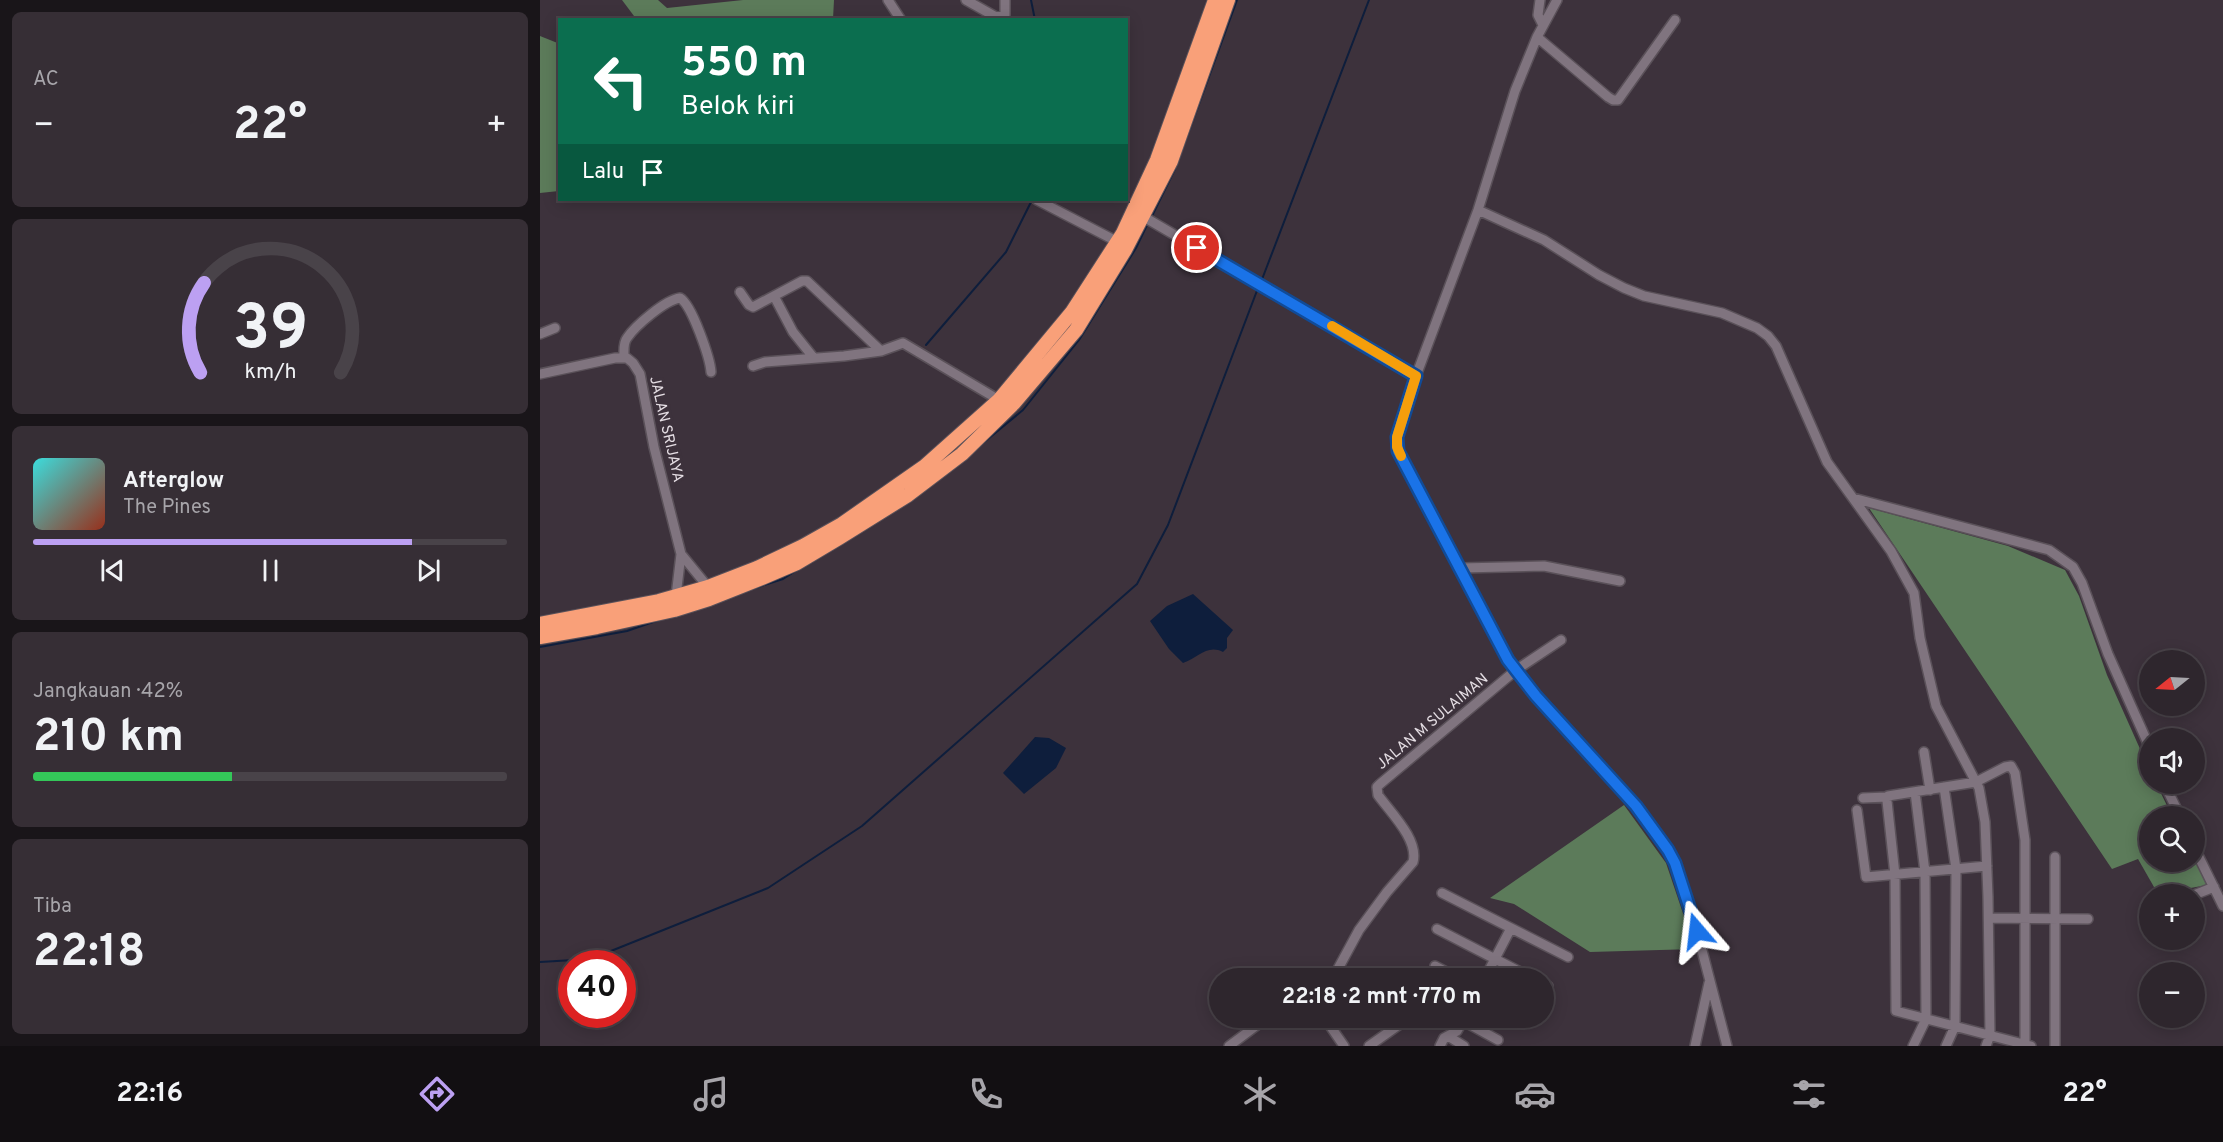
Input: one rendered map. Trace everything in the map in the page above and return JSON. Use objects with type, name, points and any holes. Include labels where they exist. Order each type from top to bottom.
[{"type":"highway","points":[[540,624],[611,611],[708,587],[794,551],[842,524],[926,466],[999,400],[1072,312],[1118,242],[1157,160],[1215,0]]},
{"type":"highway","points":[[540,637],[663,613],[709,599],[797,562],[908,495],[962,454],[1021,395],[1076,330],[1145,218],[1171,161],[1228,0]]},
{"type":"street","points":[[888,0],[900,18]]},
{"type":"street","points":[[966,0],[996,18],[1005,15],[1005,0]]},
{"type":"street","points":[[1540,0],[1538,15],[1542,25]]},
{"type":"street","points":[[1557,0],[1542,25],[1515,90],[1478,210],[1416,376],[1397,437],[1397,447],[1503,651],[1536,696],[1636,806],[1668,850],[1675,863],[1693,916],[1727,1046]]},
{"type":"street","points":[[1537,37],[1608,97],[1618,100],[1675,20]]},
{"type":"street","points":[[1039,201],[1118,242]]},
{"type":"street","points":[[1478,210],[1544,240],[1624,288],[1644,296],[1716,310],[1757,328],[1776,346],[1827,462],[1891,552],[1914,593],[1920,638],[1936,706],[1979,788],[1984,822],[1989,918],[1990,1035],[1986,1046]]},
{"type":"street","points":[[1145,218],[1416,376]]},
{"type":"street","points":[[740,292],[752,307],[802,280],[807,281],[881,351]]},
{"type":"street","points":[[774,296],[793,332],[813,357]]},
{"type":"street","points":[[540,374],[624,357],[625,340],[634,330],[660,308],[680,298],[690,309],[711,361],[711,372]]},
{"type":"street","points":[[540,334],[555,328]]},
{"type":"street","points":[[753,366],[765,362],[881,351],[903,343],[999,400]]},
{"type":"street","name":"JALAN SRIJAYA","points":[[624,357],[633,363],[640,374],[654,447],[681,554],[708,587]]},
{"type":"street","points":[[1852,498],[2049,550],[2067,561],[2082,583],[2108,654],[2141,728]]},
{"type":"street","points":[[676,596],[681,554]]},
{"type":"street","points":[[1461,568],[1544,566],[1620,581]]},
{"type":"street","points":[[1516,670],[1561,640]]},
{"type":"street","name":"JALAN M SULAIMAN","points":[[1338,968],[1359,930],[1386,892],[1413,862],[1415,856],[1413,842],[1378,795],[1377,787],[1516,670]]},
{"type":"street","points":[[1924,752],[1930,790]]},
{"type":"street","points":[[1863,798],[1887,797],[1976,782],[2005,767],[2012,766],[2025,840],[2027,1045],[1896,1011],[1895,875],[1887,797]]},
{"type":"street","points":[[1944,787],[1956,869],[1955,1026],[1946,1046]]},
{"type":"street","points":[[1913,1046],[1926,1019],[1925,872],[1915,792]]},
{"type":"street","points":[[1857,810],[1865,877],[1987,866]]},
{"type":"street","points":[[2055,857],[2055,1046]]},
{"type":"street","points":[[2205,869],[2223,906]]},
{"type":"street","points":[[2205,890],[2214,887]]},
{"type":"street","points":[[1442,893],[1568,957]]},
{"type":"street","points":[[1989,918],[2088,919]]},
{"type":"street","points":[[1491,968],[1511,928]]},
{"type":"street","points":[[1437,929],[1513,968]]},
{"type":"street","points":[[1435,966],[1439,968]]},
{"type":"street","points":[[1695,1046],[1710,981]]},
{"type":"street","points":[[1229,1046],[1253,1028]]},
{"type":"street","points":[[1332,1028],[1344,1046]]},
{"type":"street","points":[[1370,1046],[1395,1028]]},
{"type":"street","points":[[1440,1046],[1444,1038],[1457,1031],[1458,1028]]},
{"type":"street","points":[[1478,1028],[1498,1040]]},
{"type":"street","points":[[1448,1036],[1464,1046]]},
{"type":"green space","points":[[622,0],[658,0],[667,8],[743,0],[834,0],[833,18],[636,18]]},
{"type":"green space","points":[[540,36],[558,43],[558,191],[540,193]]},
{"type":"green space","points":[[1869,508],[2008,546],[2065,570],[2079,596],[2107,675],[2139,747],[2139,794],[2161,794],[2167,806],[2139,806],[2139,861],[2138,859],[2112,869]]},
{"type":"green space","points":[[1624,805],[1666,863],[1695,949],[1590,952],[1514,904],[1490,898]]},
{"type":"green space","points":[[2145,872],[2201,872],[2207,885],[2205,884],[2152,884]]},
{"type":"water","points":[[1193,594],[1233,630],[1227,638],[1227,648],[1223,652],[1207,651],[1183,663],[1169,649],[1150,621],[1167,606]]},
{"type":"water","points":[[1035,737],[1049,738],[1066,748],[1056,768],[1024,794],[1003,773]]},
{"type":"waterway","points":[[1031,0],[1035,18]]},
{"type":"waterway","points":[[1177,164],[1237,0]]},
{"type":"waterway","points":[[1261,282],[1369,0]]},
{"type":"waterway","points":[[1151,218],[1175,169]]},
{"type":"waterway","points":[[926,345],[1006,252],[1032,201]]},
{"type":"waterway","points":[[977,448],[1023,410],[1079,340],[1136,248],[1148,223]]},
{"type":"waterway","points":[[540,962],[591,959],[768,888],[862,826],[1137,584],[1168,525],[1258,288]]},
{"type":"waterway","points":[[752,589],[783,579],[797,570]]},
{"type":"waterway","points":[[540,647],[627,631],[659,620]]},
{"type":"slow traffic","points":[[1332,326],[1416,376],[1397,437],[1397,447],[1401,456]]},
{"type":"route","points":[[1197,248],[1416,376],[1397,437],[1398,451],[1508,660],[1536,696],[1636,806],[1668,850],[1675,863],[1697,931]]}]
